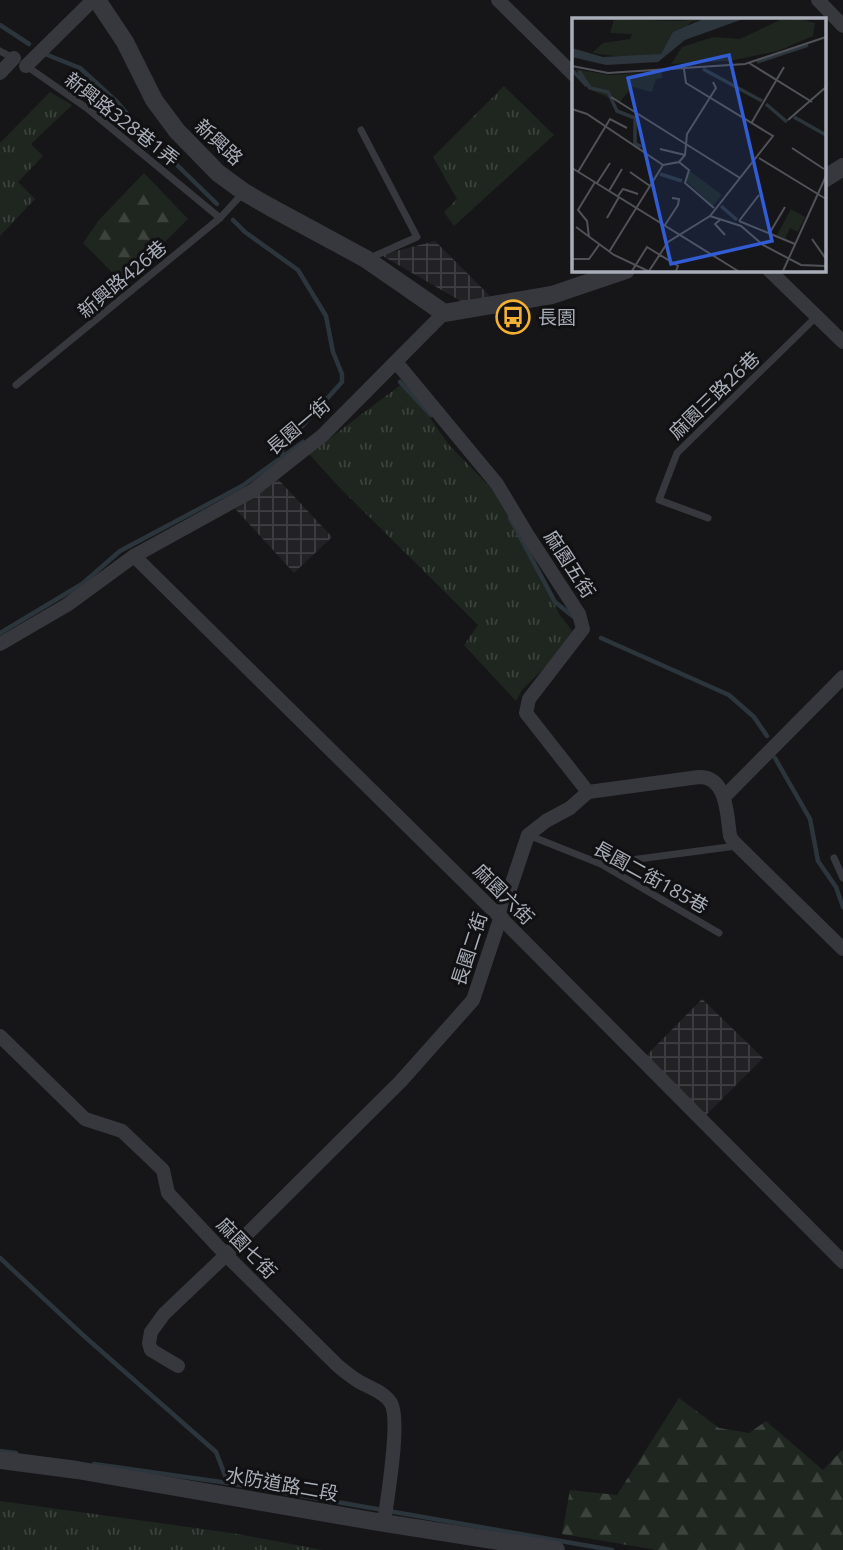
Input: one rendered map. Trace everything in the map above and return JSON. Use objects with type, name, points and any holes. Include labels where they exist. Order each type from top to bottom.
[{"type":"street","points":[[0,73],[20,62],[95,0]]},
{"type":"street","name":"新興路","points":[[95,0],[125,42],[154,100],[177,131],[218,173],[244,192],[366,260],[444,313]]},
{"type":"street","points":[[498,0],[572,74]]},
{"type":"street","points":[[818,0],[843,26]]},
{"type":"street","points":[[826,177],[843,167]]},
{"type":"street","points":[[444,313],[552,295],[623,271]]},
{"type":"street","points":[[770,271],[843,342]]},
{"type":"street","name":"長園一街","points":[[0,644],[67,605],[134,556],[252,491],[323,435],[444,313]]},
{"type":"street","name":"麻園五街","points":[[396,362],[497,484],[579,614],[583,629],[529,699],[526,713],[588,792]]},
{"type":"street","name":"麻園六街","points":[[134,556],[500,917],[843,1262]]},
{"type":"street","points":[[724,797],[843,677]]},
{"type":"street","points":[[528,835],[570,808],[588,792],[707,777],[713,780],[724,797],[730,836],[737,846],[843,949]]},
{"type":"street","name":"長園二街","points":[[178,1366],[151,1350],[149,1343],[151,1332],[164,1314],[401,1081],[473,1000],[528,835]]},
{"type":"street","name":"麻園七街","points":[[0,1036],[85,1119],[122,1131],[163,1170],[168,1193],[226,1255],[338,1366],[384,1395],[392,1404],[394,1442],[385,1514]]},
{"type":"street","name":"水防道路二段","points":[[0,1460],[385,1514],[556,1550]]},
{"type":"lane","name":"新興路328巷1弄","points":[[0,51],[88,108],[220,218]]},
{"type":"lane","points":[[361,130],[417,237],[366,260]]},
{"type":"lane","name":"新興路426巷","points":[[16,385],[220,218],[244,192]]},
{"type":"lane","name":"麻園三路26巷","points":[[708,518],[659,500],[677,453],[817,317]]},
{"type":"lane","name":"長園二街185巷","points":[[528,835],[600,864],[719,933]]},
{"type":"lane","points":[[600,864],[737,846]]},
{"type":"lane","points":[[834,858],[843,878]]},
{"type":"shaded area","points":[[435,241],[490,296],[464,303],[381,255]]},
{"type":"shaded area","points":[[276,477],[332,537],[294,573],[229,502]]},
{"type":"shaded area","points":[[702,999],[763,1058],[705,1116],[645,1057]]},
{"type":"green space","points":[[504,86],[554,135],[454,226],[444,212],[457,199],[433,157]]},
{"type":"green space","points":[[50,92],[72,105],[31,144],[43,156],[18,182],[35,199],[0,236],[0,143]]},
{"type":"green space","points":[[144,173],[188,219],[123,283],[83,243],[99,220]]},
{"type":"green space","points":[[407,385],[449,445],[495,492],[560,615],[576,636],[522,690],[516,701],[464,645],[478,625],[309,454],[399,386]]},
{"type":"green space","points":[[679,1398],[719,1428],[749,1433],[766,1421],[823,1470],[843,1449],[843,1550],[657,1550],[562,1534],[570,1490],[617,1495]]},
{"type":"green space","points":[[0,1501],[232,1533],[323,1550],[0,1550]]},
{"type":"waterway","points":[[0,25],[29,44]]},
{"type":"waterway","points":[[45,54],[80,68],[217,204]]},
{"type":"waterway","points":[[233,220],[245,232],[298,270],[326,316],[333,352],[342,374],[342,382],[286,444],[282,457]]},
{"type":"waterway","points":[[400,382],[431,415]]},
{"type":"waterway","points":[[0,633],[82,584],[120,551],[242,486],[303,442]]},
{"type":"waterway","points":[[510,518],[555,602],[575,618]]},
{"type":"waterway","points":[[601,638],[729,695],[754,717],[767,736]]},
{"type":"waterway","points":[[775,758],[810,819],[818,861],[836,887],[843,907]]},
{"type":"waterway","points":[[0,1258],[216,1452],[228,1483]]},
{"type":"waterway","points":[[0,1451],[16,1453]]},
{"type":"waterway","points":[[94,1464],[228,1483],[612,1550]]},
{"type":"place","name":"長園","points":[[513,317]]}]
